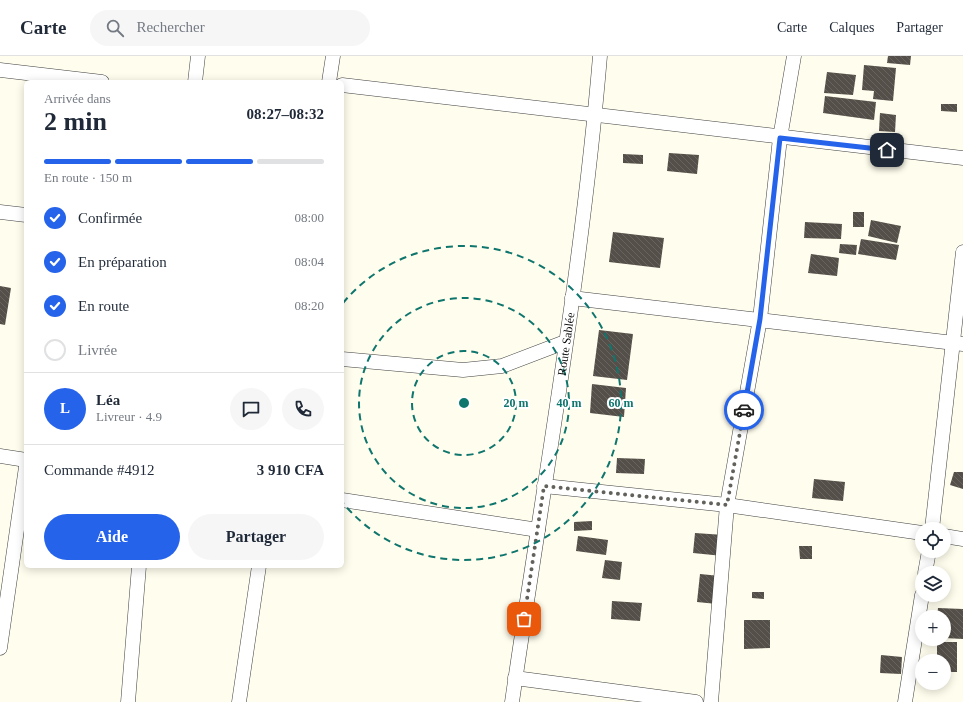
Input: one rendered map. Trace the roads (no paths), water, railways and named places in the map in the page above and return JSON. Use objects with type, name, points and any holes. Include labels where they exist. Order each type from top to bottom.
[{"type":"street","points":[[195,80],[198,56]]},
{"type":"street","points":[[329,80],[332,56]]},
{"type":"street","name":"Route Sablée","points":[[512,702],[572,298],[595,115],[600,56]]},
{"type":"street","points":[[712,702],[727,505],[760,319],[780,138],[794,56]]},
{"type":"street","points":[[0,70],[85,80]]},
{"type":"street","points":[[344,85],[780,138],[963,158]]},
{"type":"street","points":[[0,212],[24,215]]},
{"type":"street","points":[[933,522],[958,343],[963,252]]},
{"type":"street","points":[[572,298],[958,343]]},
{"type":"street","points":[[344,359],[463,370],[502,366],[565,342]]},
{"type":"street","points":[[0,456],[24,460]]},
{"type":"street","points":[[0,648],[24,481]]},
{"type":"street","points":[[544,486],[727,505],[915,532]]},
{"type":"street","points":[[344,500],[538,530]]},
{"type":"street","points":[[951,537],[963,539]]},
{"type":"street","points":[[128,702],[139,568]]},
{"type":"street","points":[[239,702],[259,568]]},
{"type":"street","points":[[906,702],[921,602]]},
{"type":"street","points":[[515,678],[696,702]]}]
